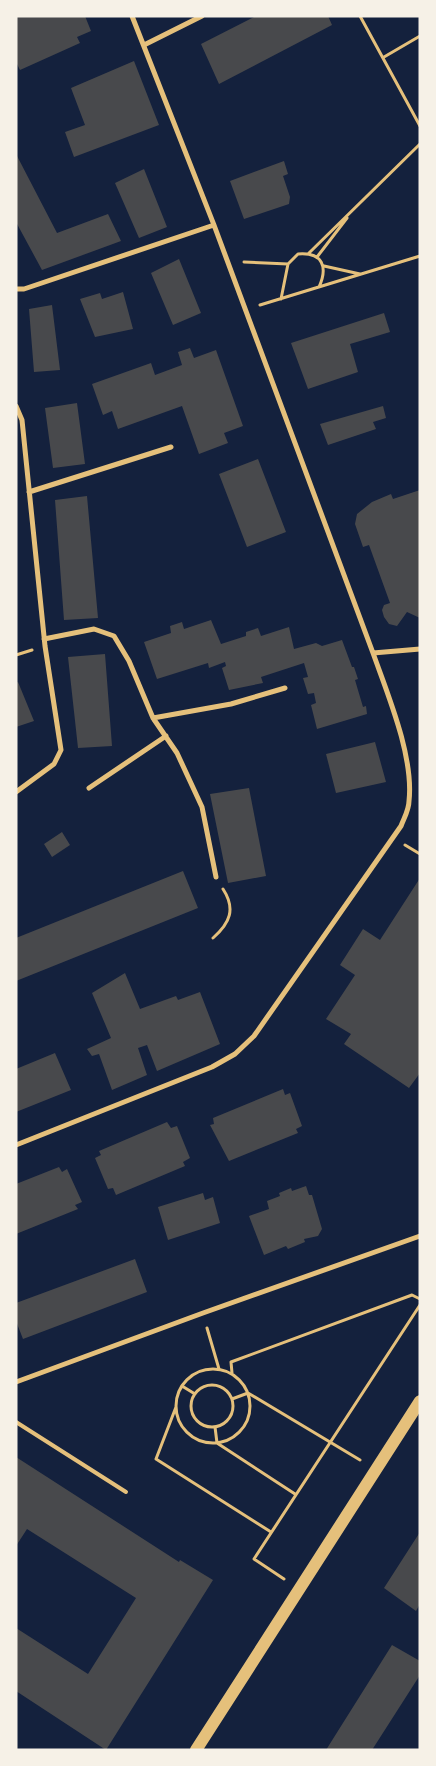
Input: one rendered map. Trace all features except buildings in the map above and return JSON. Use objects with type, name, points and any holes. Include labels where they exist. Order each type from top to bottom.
[{"type":"main road","points":[[196,1750],[420,1401]]},
{"type":"street","points":[[16,1146],[212,1067],[235,1054],[254,1036],[401,826],[409,803],[410,781],[397,721],[214,225],[132,16]]},
{"type":"street","points":[[144,45],[202,16]]},
{"type":"street","points":[[16,289],[24,289],[214,225]]},
{"type":"street","points":[[16,406],[22,420],[44,639],[61,750],[54,764],[16,792]]},
{"type":"street","points":[[29,492],[171,447]]},
{"type":"street","points":[[44,639],[94,629],[114,636],[129,661],[153,718],[177,753],[202,806],[216,877]]},
{"type":"street","points":[[373,653],[420,649]]},
{"type":"street","points":[[153,718],[230,704],[285,688]]},
{"type":"street","points":[[89,788],[166,736]]},
{"type":"street","points":[[16,1382],[202,1313],[420,1236]]},
{"type":"lane","points":[[16,1422],[126,1492]]},
{"type":"path","points":[[360,16],[420,126]]},
{"type":"path","points":[[384,57],[420,36]]},
{"type":"path","points":[[309,253],[420,144]]},
{"type":"path","points":[[317,258],[354,209]]},
{"type":"path","points":[[281,299],[288,264],[298,254],[309,253],[324,266],[362,274]]},
{"type":"path","points":[[245,310],[420,256]]},
{"type":"path","points":[[227,262],[288,264]]},
{"type":"path","points":[[319,288],[324,276],[324,266]]},
{"type":"path","points":[[213,938],[225,928],[230,912],[230,899],[216,877]]},
{"type":"path","points":[[232,1374],[231,1362],[412,1295],[420,1299]]},
{"type":"path","points":[[299,1589],[254,1560],[295,1494],[420,1305]]},
{"type":"path","points":[[202,1313],[219,1369]]},
{"type":"path","points":[[176,1407],[181,1424],[193,1438],[217,1443],[228,1440],[245,1426],[250,1416],[248,1393],[242,1382],[232,1374],[219,1369],[198,1372],[182,1386],[156,1459],[272,1532]]},
{"type":"path","points":[[212,1384],[225,1388],[232,1399],[231,1417],[215,1427],[201,1424],[192,1414],[192,1400],[195,1394],[200,1389],[212,1384]]},
{"type":"path","points":[[182,1386],[195,1394]]},
{"type":"path","points":[[248,1393],[376,1469]]},
{"type":"path","points":[[232,1399],[248,1393]]},
{"type":"path","points":[[215,1427],[217,1443],[295,1494]]}]
